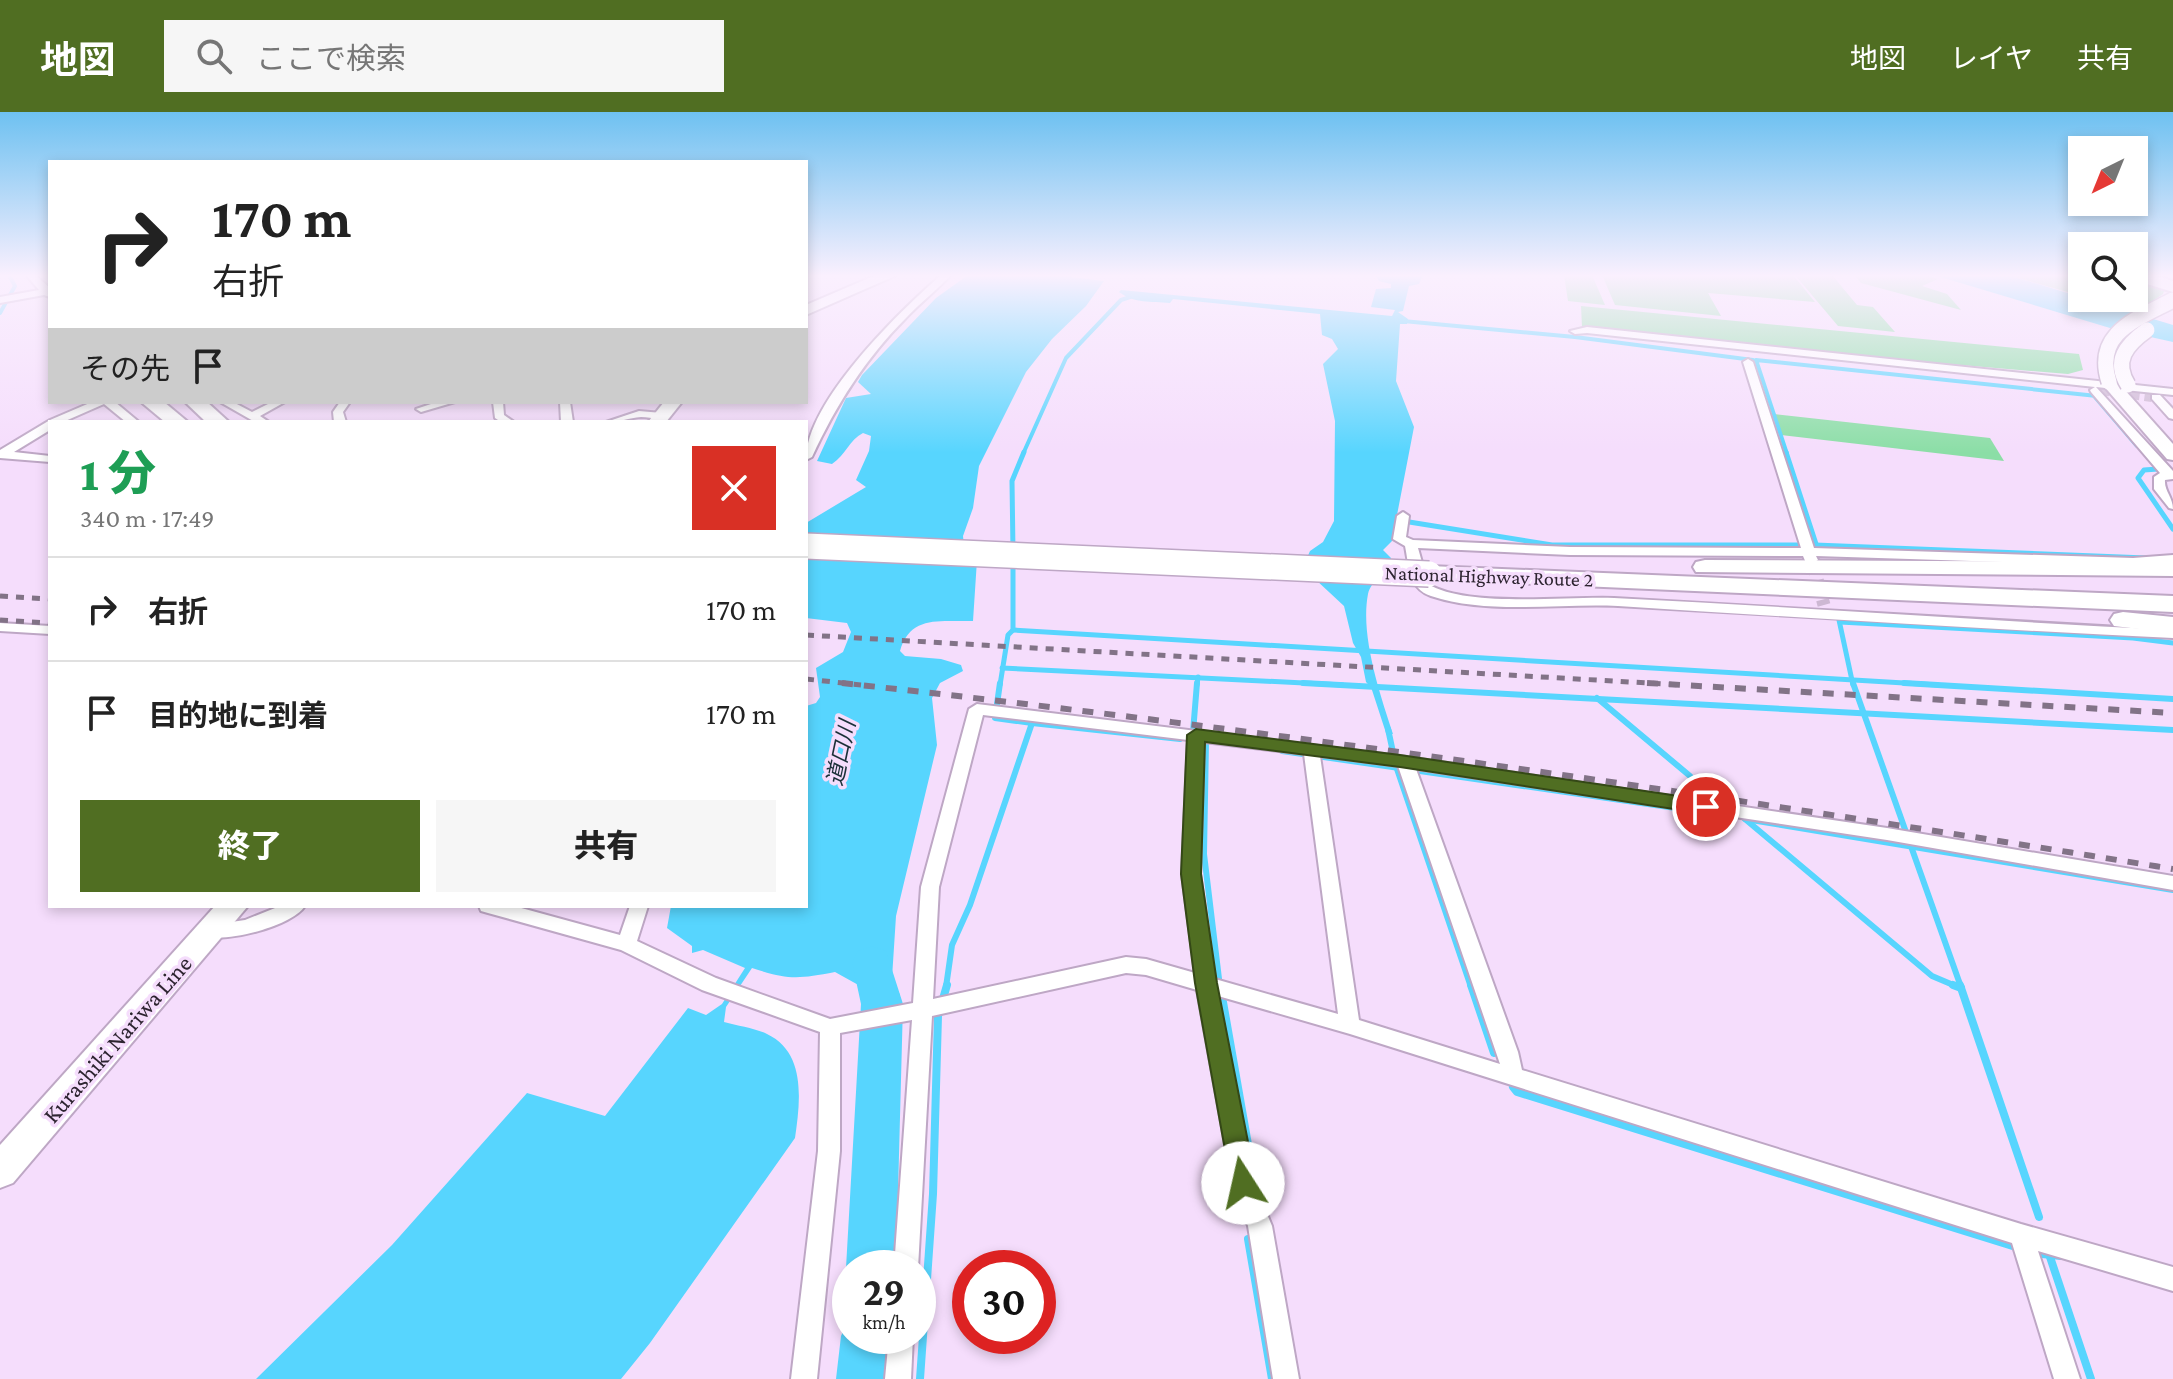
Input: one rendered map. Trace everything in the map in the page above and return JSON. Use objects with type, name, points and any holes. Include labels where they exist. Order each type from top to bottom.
[{"type":"highway","points":[[133,404],[162,415]]},
{"type":"highway","points":[[197,404],[217,420]]},
{"type":"highway","name":"National Highway Route 2","points":[[808,546],[2173,604]]},
{"type":"highway","points":[[1487,576],[1745,565],[2173,569]]},
{"type":"highway","points":[[1614,581],[1669,591],[2048,614],[2173,625]]},
{"type":"main road","name":"Kurashiki Nariwa Line","points":[[0,1171],[222,918]]},
{"type":"street","points":[[808,452],[825,413],[856,366],[883,334]]},
{"type":"street","points":[[1606,334],[2112,387],[2173,389]]},
{"type":"street","points":[[2119,334],[2108,344],[2101,361],[2112,387],[2171,475],[2160,477],[2158,487],[2172,504],[2163,506],[2173,520]]},
{"type":"street","points":[[2112,387],[2126,348],[2141,334]]},
{"type":"street","points":[[1748,362],[1809,550]]},
{"type":"street","points":[[1957,369],[2095,377],[2173,389]]},
{"type":"street","points":[[2112,387],[2173,438]]},
{"type":"street","points":[[2112,387],[2173,455]]},
{"type":"street","points":[[2154,397],[2172,409]]},
{"type":"street","points":[[61,420],[97,404]]},
{"type":"street","points":[[110,404],[130,420]]},
{"type":"street","points":[[229,404],[259,420]]},
{"type":"street","points":[[252,416],[276,404]]},
{"type":"street","points":[[421,409],[442,404]]},
{"type":"street","points":[[619,420],[639,414],[664,413]]},
{"type":"street","points":[[1,454],[48,426]]},
{"type":"street","points":[[1,454],[48,459]]},
{"type":"street","points":[[1402,520],[1399,539],[1411,544],[1570,551],[1809,550],[2133,562],[2173,559]]},
{"type":"street","points":[[1411,544],[1421,585],[1446,597],[1509,603],[1564,600],[1825,610],[1944,623],[2173,634]]},
{"type":"street","points":[[0,627],[48,630]]},
{"type":"street","points":[[908,1250],[936,1007],[930,887],[977,709],[1402,764],[1887,834],[2173,883]]},
{"type":"street","points":[[1196,738],[1191,874],[1215,985],[1243,1183],[1260,1226],[1286,1379]]},
{"type":"street","points":[[1311,753],[1350,1026]]},
{"type":"street","points":[[1402,764],[1493,1010],[1513,1077]]},
{"type":"street","points":[[222,918],[238,931],[275,918],[292,908]]},
{"type":"street","points":[[495,908],[626,944],[709,984],[763,1004],[840,1024],[936,1007],[1126,965],[1146,967],[1215,985],[1513,1077],[2024,1246],[2173,1279]]},
{"type":"street","points":[[626,944],[638,908]]},
{"type":"street","points":[[804,1379],[840,1024]]},
{"type":"street","points":[[2024,1246],[2067,1379]]},
{"type":"street","points":[[898,1379],[900,1354]]},
{"type":"green space","points":[[1648,334],[1873,334],[2079,354],[2083,370],[2068,374]]},
{"type":"green space","points":[[1774,414],[1990,438],[2004,461],[1781,435]]},
{"type":"water","points":[[901,334],[1057,334],[1026,372],[979,466],[973,508],[963,536],[964,546],[977,560],[973,621],[939,621],[919,626],[911,631],[900,651],[905,656],[941,659],[961,665],[963,671],[940,683],[932,698],[937,745],[896,916],[892,978],[900,995],[900,1003],[868,1011],[862,987],[835,972],[793,977],[752,968],[726,1007],[724,1022],[767,1034],[780,1042],[789,1053],[798,1080],[795,1138],[650,1343],[621,1379],[256,1379],[392,1245],[527,1093],[605,1116],[688,1008],[706,1015],[722,1004],[745,968],[703,950],[692,953],[692,946],[667,928],[671,908],[808,908],[808,705],[816,703],[820,697],[816,668],[843,652],[851,632],[847,623],[808,618],[808,522],[866,487],[856,480],[869,451],[871,436],[863,433],[858,436],[832,464],[817,461],[846,398],[871,394],[858,382]]},
{"type":"water","points":[[1399,334],[1396,381],[1414,427],[1392,541],[1383,550],[1391,558],[1387,568],[1372,584],[1366,610],[1373,665],[1393,734],[1386,733],[1371,687],[1366,682],[1344,606],[1315,579],[1306,560],[1310,551],[1323,542],[1334,521],[1335,421],[1323,364],[1338,349],[1332,339],[1322,335]]},
{"type":"water","points":[[2138,334],[2173,334],[2173,342]]},
{"type":"waterway","points":[[1023,454],[1066,358],[1089,334]]},
{"type":"waterway","points":[[1544,334],[1753,360]]},
{"type":"waterway","points":[[1787,454],[1756,360],[2097,396]]},
{"type":"waterway","points":[[2094,396],[2137,446]]},
{"type":"waterway","points":[[1013,551],[1012,481],[1024,452]]},
{"type":"waterway","points":[[1786,452],[1816,545]]},
{"type":"waterway","points":[[2158,469],[2144,470],[2138,478],[2173,529]]},
{"type":"waterway","points":[[1403,521],[1552,545],[1816,545]]},
{"type":"waterway","points":[[1816,545],[2146,558]]},
{"type":"waterway","points":[[1013,562],[1013,630]]},
{"type":"waterway","points":[[1839,620],[1852,680]]},
{"type":"waterway","points":[[1840,622],[2133,638],[2173,643]]},
{"type":"waterway","points":[[1003,668],[1008,635],[1013,630]]},
{"type":"waterway","points":[[1013,630],[1852,680]]},
{"type":"waterway","points":[[1000,685],[1003,668]]},
{"type":"waterway","points":[[1003,668],[1198,678]]},
{"type":"waterway","points":[[1197,685],[1198,678]]},
{"type":"waterway","points":[[1198,678],[1304,683]]},
{"type":"waterway","points":[[1852,680],[1938,685]]},
{"type":"waterway","points":[[1852,680],[1853,685]]},
{"type":"waterway","points":[[1000,683],[995,718],[1032,723]]},
{"type":"waterway","points":[[1193,732],[1197,683]]},
{"type":"waterway","points":[[1304,683],[1343,685]]},
{"type":"waterway","points":[[1304,683],[1598,699]]},
{"type":"waterway","points":[[1853,683],[1864,713]]},
{"type":"waterway","points":[[1904,683],[2173,699]]},
{"type":"waterway","points":[[1598,699],[1864,713]]},
{"type":"waterway","points":[[1598,699],[1690,776]]},
{"type":"waterway","points":[[1864,713],[2173,730]]},
{"type":"waterway","points":[[1864,713],[1911,847]]},
{"type":"waterway","points":[[946,987],[952,945],[970,905],[1032,723]]},
{"type":"waterway","points":[[1032,723],[1180,739]]},
{"type":"waterway","points":[[1388,729],[1397,768]]},
{"type":"waterway","points":[[1206,741],[1204,854],[1220,987]]},
{"type":"waterway","points":[[1282,751],[1397,768]]},
{"type":"waterway","points":[[1397,768],[1710,813]]},
{"type":"waterway","points":[[1397,768],[1471,987]]},
{"type":"waterway","points":[[1911,847],[1745,819],[1932,976],[1955,986]]},
{"type":"waterway","points":[[1911,847],[2173,890]]},
{"type":"waterway","points":[[1911,847],[1961,987]]},
{"type":"waterway","name":"道口川","points":[[872,962],[882,1004],[872,1250]]},
{"type":"waterway","points":[[920,1379],[933,1194],[938,1016],[947,985]]},
{"type":"waterway","points":[[1220,985],[1256,1190]]},
{"type":"waterway","points":[[1471,985],[1494,1053]]},
{"type":"waterway","points":[[1960,985],[2039,1217]]},
{"type":"waterway","points":[[1955,986],[1961,988]]},
{"type":"waterway","points":[[1513,1087],[1517,1092],[2019,1248]]},
{"type":"waterway","points":[[1248,1239],[1272,1379]]},
{"type":"waterway","points":[[2033,1253],[2061,1256]]},
{"type":"waterway","points":[[2050,1257],[2091,1379]]},
{"type":"waterway","name":"道口川","points":[[863,1379],[866,1354]]},
{"type":"tunnel","points":[[2100,390],[2152,397]]},
{"type":"tunnel","points":[[1812,561],[1824,605]]},
{"type":"railway","points":[[0,596],[48,599]]},
{"type":"railway","points":[[0,620],[48,623]]},
{"type":"railway","points":[[808,635],[1683,685]]},
{"type":"railway","points":[[808,679],[861,685]]},
{"type":"railway","points":[[842,683],[1509,767],[2173,869]]},
{"type":"railway","points":[[1647,683],[2173,713]]},
{"type":"route","points":[[1243,1183],[1206,983],[1191,874],[1196,735],[1400,761],[1706,807]]}]
